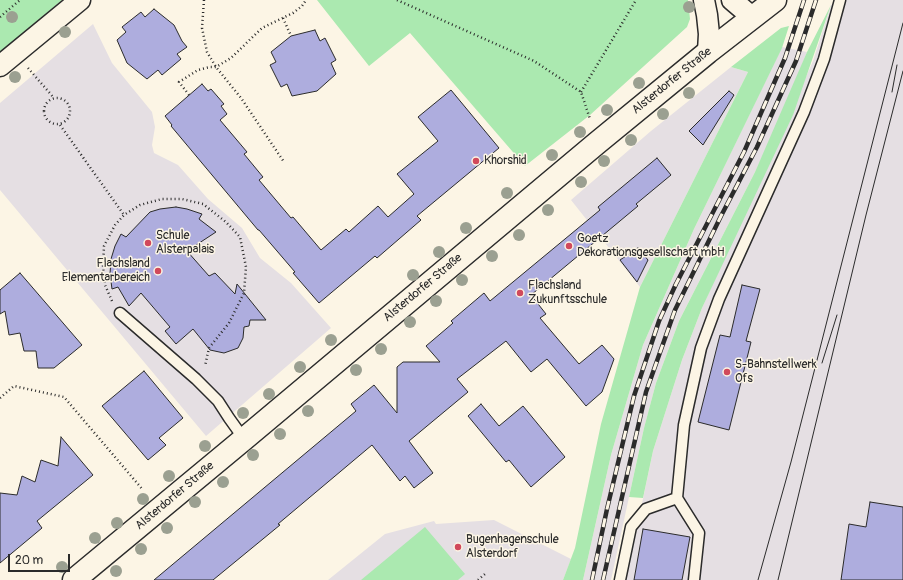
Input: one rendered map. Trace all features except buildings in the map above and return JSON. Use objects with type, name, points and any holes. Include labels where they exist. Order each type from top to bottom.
[{"type":"street","points":[[0,66],[80,0]]},
{"type":"street","points":[[704,0],[707,15],[708,52]]},
{"type":"street","points":[[732,0],[752,17]]},
{"type":"street","name":"Alsterdorfer Straße","points":[[74,580],[708,52],[775,0]]},
{"type":"lane","points":[[694,580],[699,533],[676,498],[684,425],[701,348],[719,299],[804,112],[824,59],[840,0]]},
{"type":"lane","points":[[120,313],[218,401],[244,439]]},
{"type":"lane","points":[[620,580],[631,527],[646,509],[676,498]]},
{"type":"path","points":[[0,17],[20,0]]},
{"type":"path","points":[[204,0],[202,28],[207,52],[216,67],[241,98],[284,162]]},
{"type":"path","points":[[189,96],[179,82],[198,70],[216,67],[231,58],[262,28],[293,13],[302,6],[306,0]]},
{"type":"path","points":[[397,0],[534,60],[581,92],[590,119]]},
{"type":"path","points":[[581,92],[636,0]]},
{"type":"path","points":[[283,18],[291,36]]},
{"type":"path","points":[[16,53],[54,98],[64,100],[71,108],[69,119],[60,125]]},
{"type":"path","points":[[54,98],[45,104],[43,114],[50,123],[60,125],[124,215]]},
{"type":"path","points":[[120,313],[114,305],[105,285],[103,267],[104,246],[115,225],[124,215],[140,205],[162,199],[182,199],[203,204],[226,222],[240,237],[246,267],[244,293],[229,323],[209,348],[205,368]]},
{"type":"path","points":[[0,398],[14,386],[64,397],[143,490]]},
{"type":"path","points":[[478,580],[486,574],[486,580]]},
{"type":"shaded area","points":[[842,0],[903,0],[903,580],[626,580],[653,451],[682,360],[702,308],[813,61],[831,5]]},
{"type":"shaded area","name":"Schule Alsterpalais","points":[[93,24],[112,63],[152,112],[155,127],[152,145],[154,153],[178,165],[208,199],[242,228],[260,258],[291,283],[331,328],[206,436],[0,190],[0,103]]},
{"type":"shaded area","points":[[782,47],[807,52],[785,108],[755,172],[679,321],[656,383],[644,428],[611,580],[583,580],[611,455],[643,345],[694,229]]},
{"type":"shaded area","points":[[731,67],[748,72],[640,287],[571,200],[651,131]]},
{"type":"shaded area","name":"Bugenhagenschule Alsterdorf","points":[[494,520],[571,559],[563,580],[328,580],[385,534],[434,521],[436,524]]},
{"type":"green space","points":[[0,0],[62,0],[0,52]]},
{"type":"green space","points":[[317,0],[688,0],[690,19],[687,27],[590,115],[525,166],[410,33],[369,66]]},
{"type":"green space","points":[[831,5],[793,115],[702,308],[682,360],[653,451],[643,498],[629,497],[644,428],[656,383],[679,321],[755,172],[807,52]]},
{"type":"green space","points":[[789,26],[782,48],[694,229],[643,345],[611,455],[583,580],[563,580],[575,548],[601,424],[640,287],[748,72],[731,67],[781,28]]},
{"type":"green space","points":[[425,527],[465,574],[458,580],[361,580]]},
{"type":"tram line","points":[[758,580],[791,462],[903,23]]},
{"type":"tram line","points":[[892,92],[897,65]]},
{"type":"tram line","points":[[778,580],[866,215],[903,71]]},
{"type":"tram line","points":[[822,363],[837,315]]},
{"type":"railway","points":[[592,580],[634,396],[659,321],[676,284],[744,152],[785,58],[804,0]]},
{"type":"railway","points":[[603,580],[646,392],[675,310],[757,147],[796,61],[816,0]]},
{"type":"place","name":"Khorshid","points":[[476,161]]},
{"type":"place","name":"Schule Alsterpalais","points":[[148,243]]},
{"type":"place","name":"Goetz Dekorationsgesellschaft mbH","points":[[569,246]]},
{"type":"place","name":"Flachsland Elementarbereich","points":[[158,271]]},
{"type":"place","name":"Flachsland Zukunftsschule","points":[[520,293]]},
{"type":"place","name":"S-Bahnstellwerk Ofs","points":[[727,372]]},
{"type":"place","name":"Bugenhagenschule Alsterdorf","points":[[458,547]]}]
